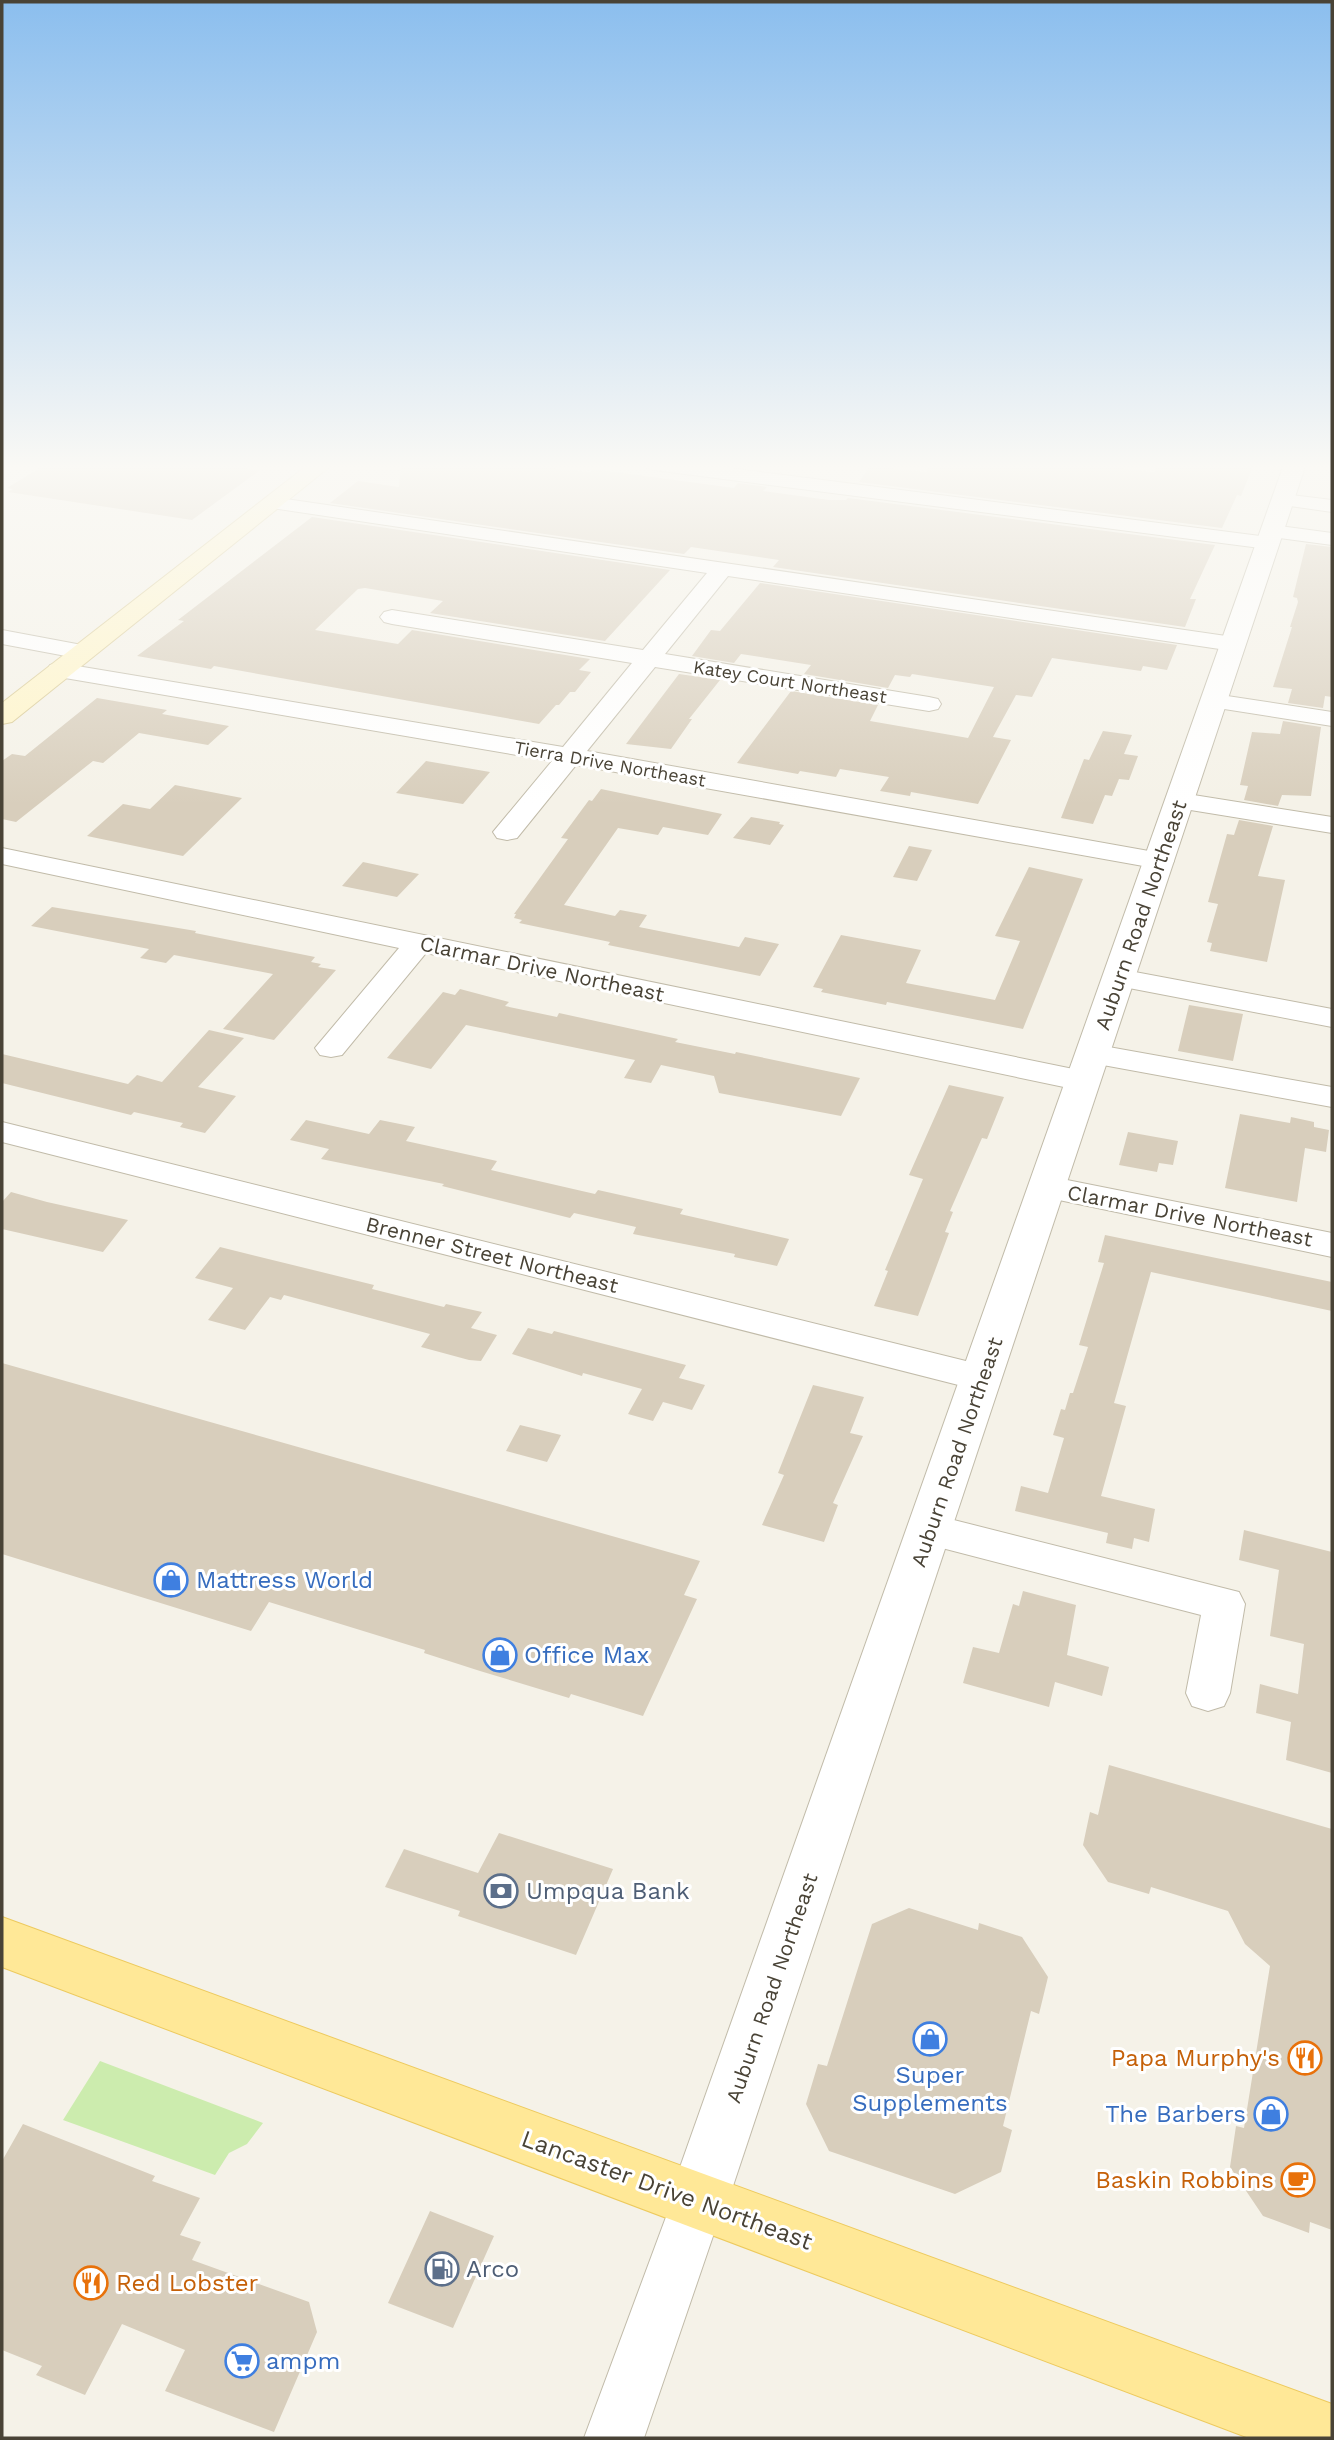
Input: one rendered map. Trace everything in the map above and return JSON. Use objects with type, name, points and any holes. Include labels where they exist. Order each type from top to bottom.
[{"type":"main road","points":[[2,716],[176,578]]},
{"type":"main road","name":"Lancaster Drive Northeast","points":[[2,1942],[1332,2437]]},
{"type":"street","points":[[507,832],[715,578]]},
{"type":"street","points":[[782,578],[1233,644]]},
{"type":"street","name":"Auburn Road Northeast","points":[[614,2438],[930,1531],[1256,578]]},
{"type":"street","name":"Katey Court Northeast","points":[[391,617],[929,704]]},
{"type":"street","points":[[2,638],[82,652]]},
{"type":"street","name":"Tierra Drive Northeast","points":[[59,670],[570,756],[1160,861]]},
{"type":"street","points":[[1214,701],[1332,719]]},
{"type":"street","points":[[1181,801],[1332,825]]},
{"type":"street","name":"Clarmar Drive Northeast","points":[[2,856],[419,943],[1087,1068],[1332,1097]]},
{"type":"street","points":[[331,1048],[419,943]]},
{"type":"street","points":[[1119,978],[1332,1018]]},
{"type":"street","name":"Brenner Street Northeast","points":[[2,1132],[982,1378]]},
{"type":"street","name":"Clarmar Drive Northeast","points":[[1047,1187],[1332,1245]]},
{"type":"street","points":[[930,1531],[1224,1604],[1208,1693]]},
{"type":"green space","points":[[100,2061],[263,2123],[247,2144],[229,2153],[215,2175],[63,2120]]},
{"type":"building","points":[[233,578],[663,578],[605,641],[430,613],[443,601],[365,588],[358,589],[315,630],[398,644],[412,630],[590,659],[579,670],[591,672],[575,692],[570,692],[539,724],[214,666],[211,669],[137,656],[184,621],[178,620]]},
{"type":"building","points":[[848,578],[1200,578],[1190,599],[1196,599],[1185,627]]},
{"type":"building","points":[[1298,578],[1332,578],[1332,697],[1325,696],[1323,708],[1288,703],[1292,689],[1273,687],[1298,602],[1297,598],[1293,597]]},
{"type":"building","points":[[760,583],[1177,645],[1167,670],[1143,666],[1141,671],[1052,658],[1032,697],[1016,695],[993,737],[1011,740],[978,804],[911,792],[910,796],[880,791],[889,777],[840,769],[836,777],[800,771],[798,774],[737,763],[791,691],[878,705],[870,721],[968,738],[994,687],[912,674],[910,677],[895,675],[888,688],[804,674],[811,665],[741,654],[734,663],[692,656],[711,630],[720,631]]},
{"type":"building","points":[[679,674],[720,680],[689,719],[692,719],[671,749],[626,744]]},
{"type":"building","points":[[97,698],[167,710],[162,714],[229,726],[208,745],[139,733],[103,763],[93,761],[16,822],[2,819],[2,761],[12,754],[25,756]]},
{"type":"building","points":[[1283,721],[1321,727],[1311,796],[1282,795],[1278,806],[1244,800],[1248,786],[1240,785],[1252,732],[1280,734]]},
{"type":"building","points":[[1103,731],[1132,735],[1124,754],[1138,756],[1129,780],[1119,779],[1112,796],[1105,795],[1093,824],[1061,818],[1084,759],[1089,760]]},
{"type":"building","points":[[426,761],[490,772],[463,804],[396,793]]},
{"type":"building","points":[[175,785],[242,798],[183,856],[87,836],[123,804],[150,809]]},
{"type":"building","points":[[601,789],[722,814],[708,835],[663,827],[658,835],[618,828],[564,905],[615,916],[620,910],[647,915],[639,927],[739,947],[745,937],[779,944],[760,976],[608,945],[610,942],[519,923],[522,920],[514,918],[514,914],[568,839],[561,838],[589,800],[592,801]]},
{"type":"building","points":[[751,817],[784,825],[770,845],[733,838]]},
{"type":"building","points":[[1239,820],[1273,826],[1258,876],[1285,880],[1267,962],[1210,951],[1212,943],[1207,942],[1218,904],[1208,902],[1227,834],[1234,835]]},
{"type":"building","points":[[909,846],[932,850],[917,881],[893,877]]},
{"type":"building","points":[[363,862],[419,874],[397,897],[342,886]]},
{"type":"building","points":[[1029,867],[1083,879],[1023,1029],[821,992],[823,989],[813,987],[841,935],[921,950],[906,983],[995,1000],[1020,941],[995,936]]},
{"type":"building","points":[[52,907],[196,931],[195,933],[315,957],[311,962],[321,964],[318,967],[336,970],[274,1040],[223,1029],[273,974],[174,955],[166,963],[140,958],[149,949],[31,926]]},
{"type":"building","points":[[460,989],[509,1002],[505,1006],[557,1017],[559,1013],[678,1039],[675,1042],[860,1078],[841,1116],[719,1093],[714,1076],[661,1065],[651,1083],[624,1078],[635,1060],[466,1025],[431,1069],[387,1058],[443,992],[455,995]]},
{"type":"building","points":[[1189,1005],[1243,1014],[1233,1061],[1178,1051]]},
{"type":"building","points":[[209,1030],[244,1038],[198,1087],[236,1096],[205,1133],[180,1127],[183,1123],[134,1112],[131,1115],[2,1083],[2,1054],[128,1084],[137,1075],[162,1082]]},
{"type":"building","points":[[949,1085],[1004,1097],[987,1139],[982,1138],[950,1211],[953,1212],[945,1232],[949,1233],[918,1316],[874,1306],[888,1271],[885,1270],[923,1179],[909,1175]]},
{"type":"building","points":[[1240,1114],[1290,1123],[1291,1117],[1314,1122],[1314,1127],[1329,1130],[1326,1152],[1305,1148],[1297,1202],[1225,1188]]},
{"type":"building","points":[[306,1120],[369,1134],[380,1120],[415,1127],[406,1141],[497,1161],[491,1170],[595,1194],[598,1190],[683,1209],[680,1214],[789,1239],[777,1266],[734,1257],[735,1254],[633,1234],[636,1227],[574,1213],[570,1218],[442,1186],[444,1184],[321,1159],[329,1149],[290,1140]]},
{"type":"building","points":[[1128,1132],[1178,1141],[1173,1165],[1159,1163],[1157,1172],[1119,1165]]},
{"type":"building","points":[[11,1192],[128,1220],[103,1252],[2,1229],[2,1202]]},
{"type":"building","points":[[1105,1235],[1332,1282],[1332,1311],[1151,1272],[1114,1403],[1126,1406],[1101,1496],[1155,1509],[1149,1542],[1134,1538],[1132,1549],[1106,1543],[1108,1533],[1015,1511],[1021,1486],[1048,1493],[1064,1438],[1053,1435],[1061,1409],[1065,1410],[1070,1393],[1073,1393],[1088,1347],[1079,1345],[1104,1263],[1098,1262]]},
{"type":"building","points":[[220,1247],[374,1285],[372,1289],[444,1307],[446,1304],[482,1312],[471,1328],[497,1335],[481,1361],[469,1360],[421,1347],[430,1334],[284,1295],[281,1300],[270,1297],[245,1330],[208,1320],[233,1288],[195,1278]]},
{"type":"building","points":[[528,1328],[552,1334],[554,1331],[686,1365],[679,1378],[705,1385],[692,1410],[663,1402],[653,1421],[628,1414],[642,1389],[583,1373],[582,1376],[512,1354]]},
{"type":"building","points":[[2,1363],[700,1561],[684,1595],[697,1599],[643,1716],[571,1694],[569,1698],[480,1671],[424,1653],[425,1650],[269,1602],[251,1631],[2,1554]]},
{"type":"building","points":[[813,1385],[864,1397],[850,1433],[863,1436],[833,1503],[838,1505],[824,1542],[762,1525],[784,1475],[778,1473]]},
{"type":"building","points":[[520,1425],[561,1435],[547,1462],[506,1451]]},
{"type":"building","points":[[1244,1530],[1332,1552],[1332,1773],[1286,1760],[1291,1722],[1256,1713],[1260,1684],[1298,1694],[1304,1644],[1270,1636],[1279,1570],[1239,1560]]},
{"type":"building","points":[[1023,1591],[1076,1605],[1067,1655],[1109,1667],[1102,1696],[1055,1682],[1049,1707],[963,1683],[973,1647],[999,1653],[1013,1604],[1019,1606]]},
{"type":"building","points":[[1109,1765],[1332,1829],[1332,2230],[1310,2222],[1309,2233],[1263,2216],[1230,2167],[1236,2126],[1244,2128],[1270,1966],[1245,1944],[1228,1911],[1151,1887],[1149,1894],[1108,1882],[1083,1845],[1090,1812],[1098,1815]]},
{"type":"building","name":"Umpqua Bank","points":[[499,1833],[613,1869],[576,1955],[458,1916],[460,1911],[385,1887],[404,1849],[478,1873]]},
{"type":"building","name":"Super Supplements","points":[[909,1908],[978,1930],[979,1923],[1022,1937],[1048,1977],[1039,2014],[1031,2011],[1003,2126],[1012,2130],[1001,2172],[955,2194],[829,2151],[806,2104],[818,2064],[827,2066],[872,1924]]},
{"type":"building","name":"Red Lobster","points":[[23,2124],[155,2176],[152,2181],[200,2198],[180,2235],[201,2242],[192,2260],[309,2302],[317,2332],[274,2432],[165,2391],[185,2350],[122,2324],[85,2395],[36,2375],[42,2366],[2,2350],[2,2161]]},
{"type":"building","name":"Arco","points":[[430,2211],[494,2236],[453,2328],[388,2303]]},
{"type":"place","name":"Mattress World","points":[[171,1580]]},
{"type":"place","name":"Office Max","points":[[500,1655]]},
{"type":"place","name":"Umpqua Bank","points":[[501,1891]]},
{"type":"place","name":"Super Supplements","points":[[930,2039]]},
{"type":"place","name":"Papa Murphy's","points":[[1305,2058]]},
{"type":"place","name":"The Barbers","points":[[1271,2114]]},
{"type":"place","name":"Baskin Robbins","points":[[1298,2180]]},
{"type":"place","name":"Arco","points":[[442,2269]]},
{"type":"place","name":"Red Lobster","points":[[91,2283]]},
{"type":"place","name":"ampm","points":[[242,2361]]}]
